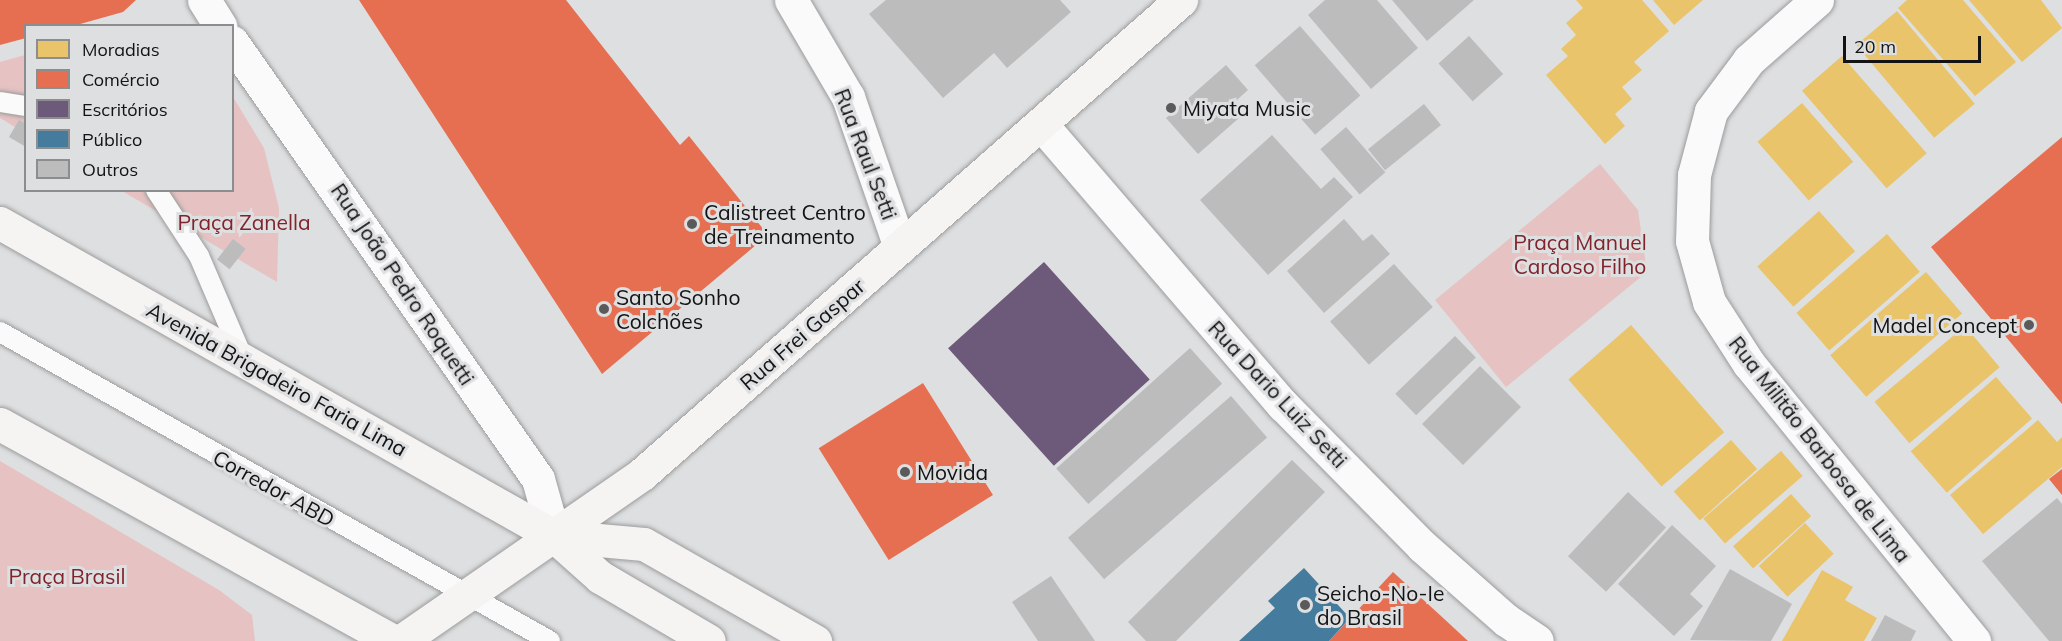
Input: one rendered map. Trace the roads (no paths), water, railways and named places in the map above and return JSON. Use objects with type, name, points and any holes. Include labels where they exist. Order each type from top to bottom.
[{"type":"main road","name":"Rua Frei Gaspar","points":[[401,641],[470,597],[642,474],[1181,0]]},
{"type":"main road","name":"Avenida Brigadeiro Faria Lima","points":[[0,223],[554,536],[600,578],[708,641]]},
{"type":"main road","points":[[0,424],[393,641]]},
{"type":"main road","name":"Avenida Brigadeiro Faria Lima","points":[[554,536],[644,544],[815,641]]},
{"type":"street","name":"Rua Raul Setti","points":[[791,0],[848,97],[900,247]]},
{"type":"street","name":"Rua Militão Barbosa de Lima","points":[[1816,0],[1749,60],[1711,111],[1694,175],[1692,241],[1709,302],[1749,364],[1974,641]]},
{"type":"street","name":"Rua João Pedro Roquetti","points":[[234,45],[538,479],[554,536]]},
{"type":"street","name":"Rua Dario Luiz Setti","points":[[1041,124],[1283,405],[1422,546],[1506,620],[1537,641]]},
{"type":"lane","points":[[0,102],[24,106]]},
{"type":"lane","points":[[157,192],[199,256],[244,361]]},
{"type":"lane","name":"Corredor ABD","points":[[0,332],[550,641]]},
{"type":"place","name":"Miyata Music","points":[[1171,108]]},
{"type":"place","name":"Calistreet Centro de Treinamento","points":[[692,224]]},
{"type":"place","name":"Santo Sonho Colchões","points":[[604,309]]},
{"type":"place","name":"Madel Concept","points":[[2029,325]]},
{"type":"place","name":"Movida","points":[[905,472]]},
{"type":"place","name":"Seicho-No-Ie do Brasil","points":[[1305,605]]},
{"type":"park label","name":"Praça Zanella","points":[[244,222]]},
{"type":"park label","name":"Praça Manuel Cardoso Filho","points":[[1580,254]]},
{"type":"park label","name":"Praça Brasil","points":[[67,576]]}]
